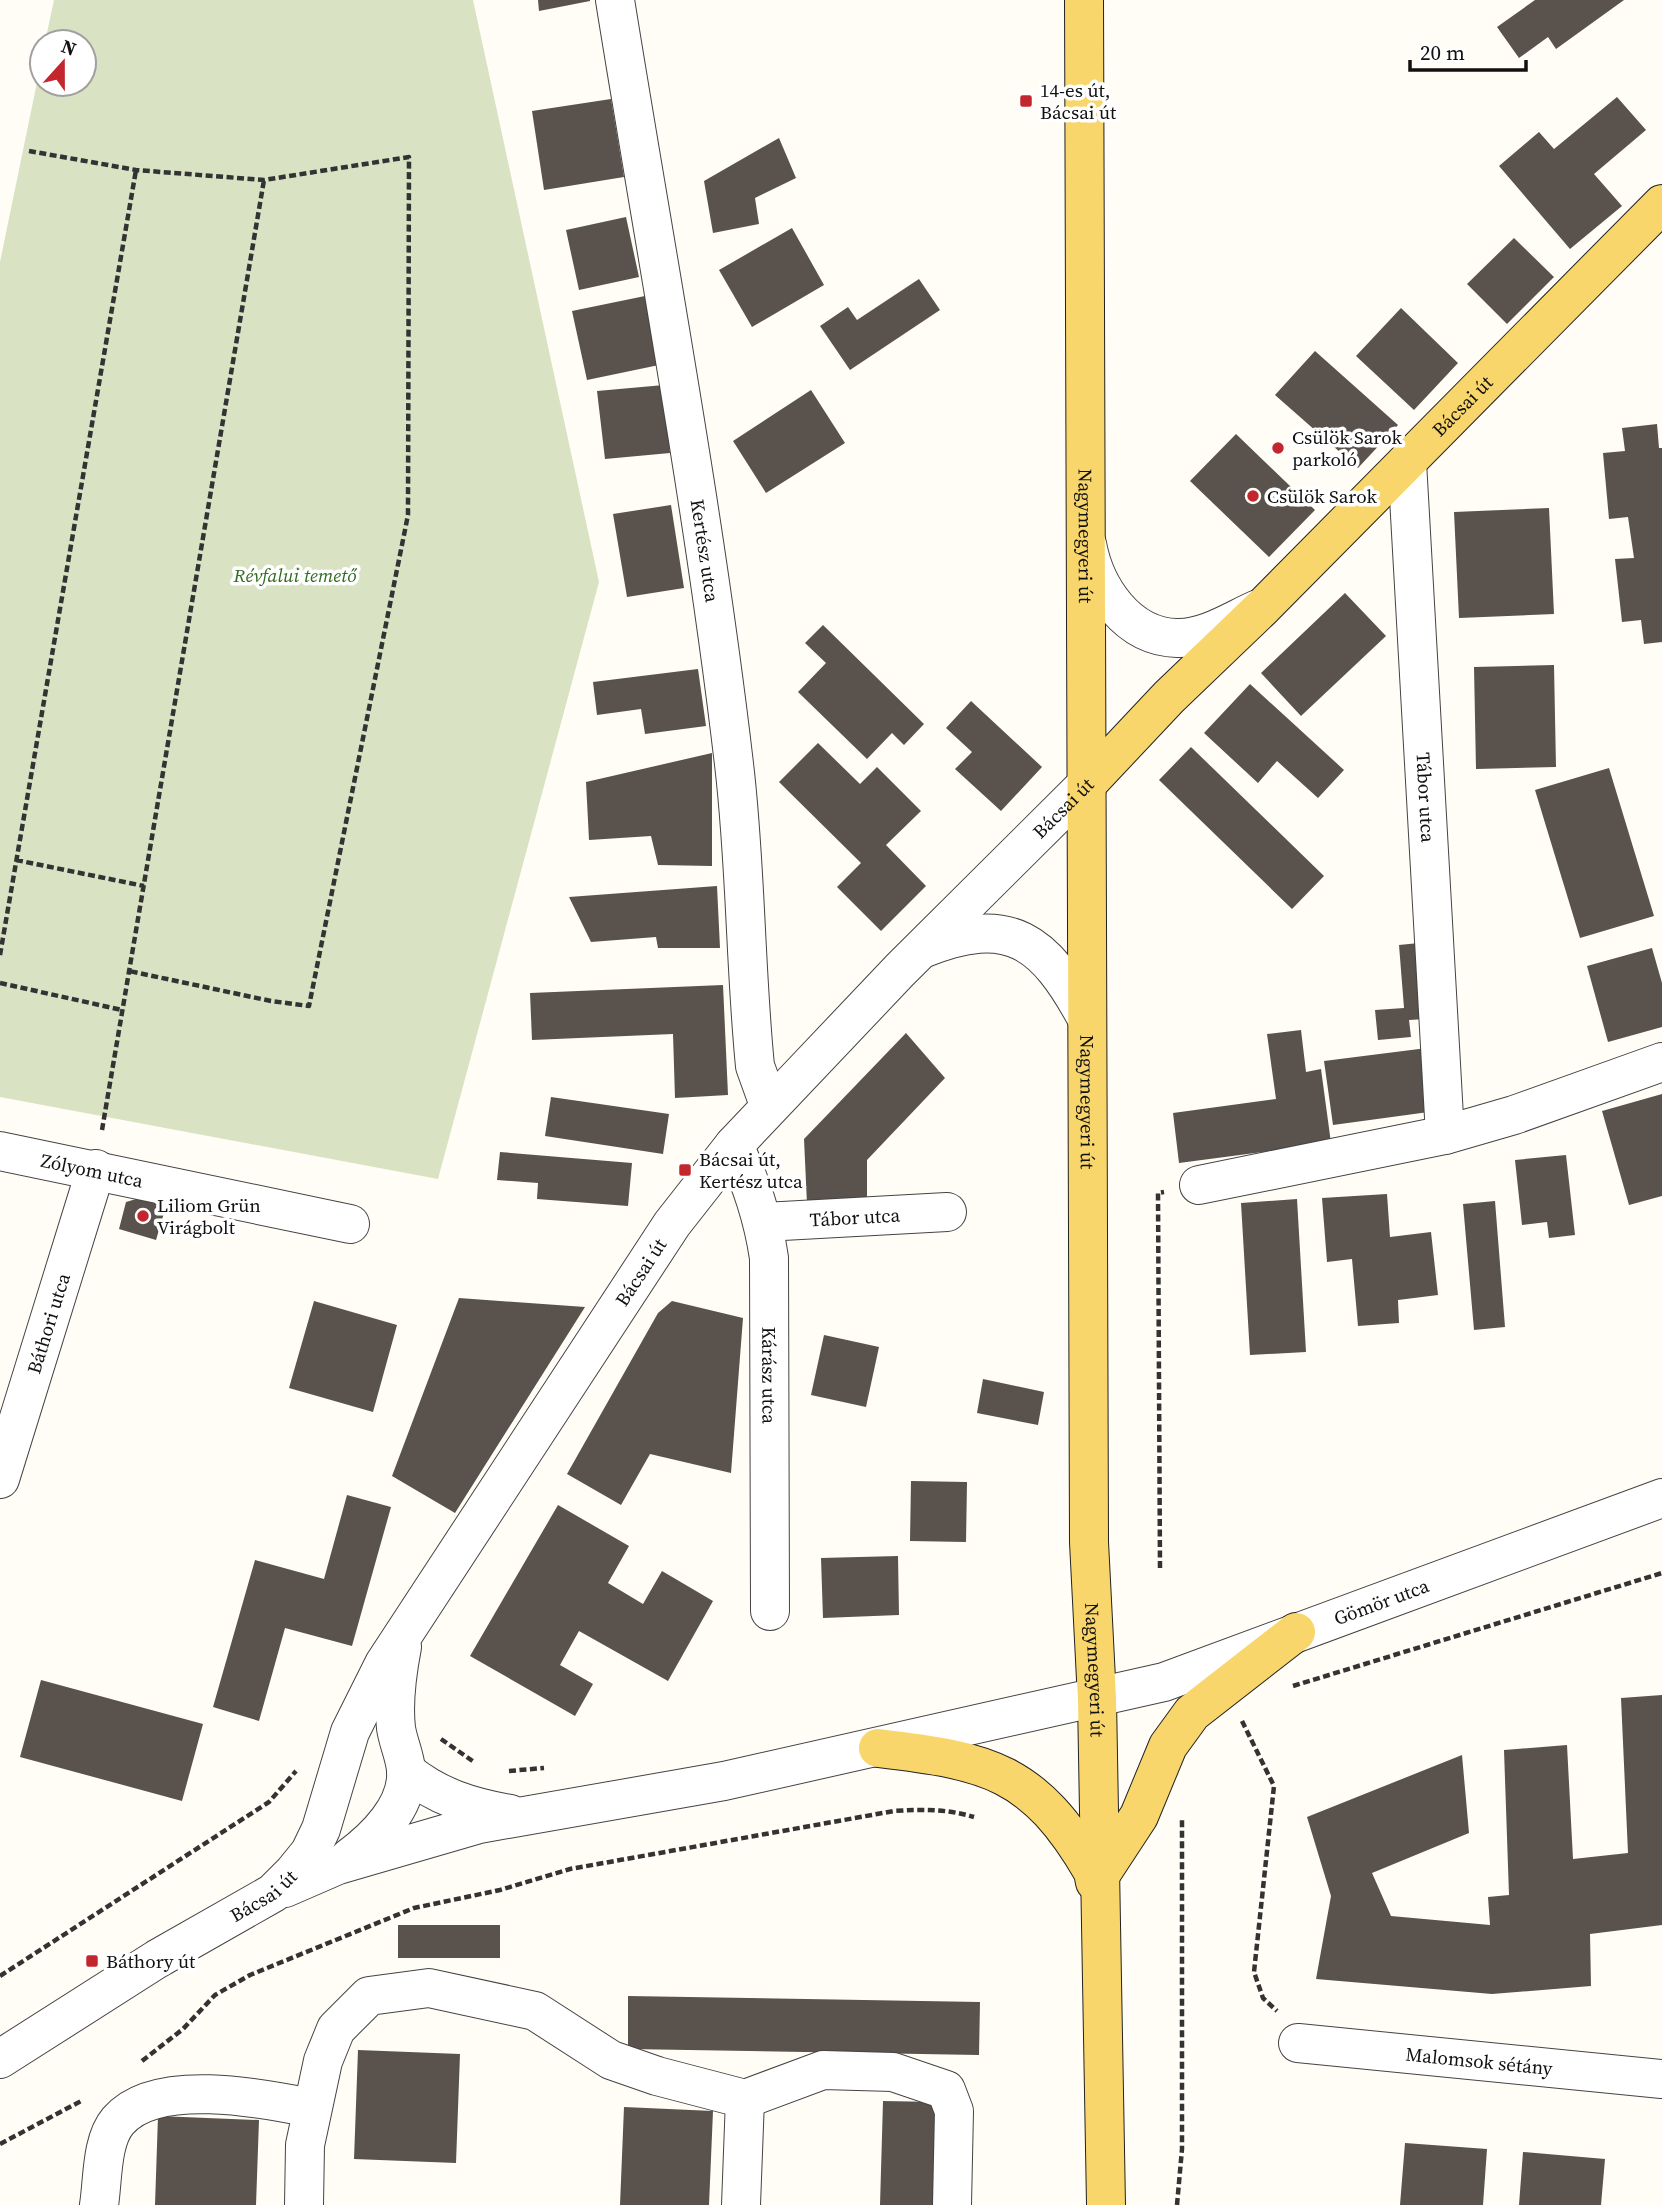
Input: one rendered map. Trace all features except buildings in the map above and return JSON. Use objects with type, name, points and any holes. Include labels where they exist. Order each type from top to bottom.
[{"type":"main road","name":"Nagymegyeri út","points":[[1084,0],[1085,533],[1089,782],[1089,1542],[1097,1699],[1106,2205]]},
{"type":"main road","name":"Bácsai út","points":[[1089,782],[1169,697],[1659,213]]},
{"type":"main road","points":[[1099,1877],[1139,1816],[1168,1746],[1192,1713],[1296,1632]]},
{"type":"main road","points":[[878,1748],[954,1757],[1015,1781],[1059,1818],[1093,1871],[1099,1918]]},
{"type":"street","name":"Kertész utca","points":[[615,0],[656,236],[719,641],[735,768],[755,1066],[769,1105]]},
{"type":"street","name":"Tábor utca","points":[[1407,462],[1446,1135]]},
{"type":"street","name":"Bácsai út","points":[[1085,533],[1098,584],[1113,604],[1153,633],[1176,638],[1197,635],[1263,607]]},
{"type":"street","name":"Bácsai út","points":[[0,2059],[157,1959],[273,1893],[310,1852],[330,1803],[355,1720],[365,1698],[407,1629],[672,1224],[769,1105],[1089,782]]},
{"type":"street","name":"Bácsai út","points":[[920,950],[978,933],[1012,936],[1045,956],[1072,992],[1087,1019]]},
{"type":"street","points":[[1199,1185],[1446,1135],[1514,1115],[1662,1062]]},
{"type":"street","name":"Kárász utca","points":[[734,1145],[764,1222],[771,1293],[770,1611]]},
{"type":"street","name":"Zólyom utca","points":[[0,1151],[350,1224]]},
{"type":"street","name":"Báthori utca","points":[[0,1479],[96,1169]]},
{"type":"street","name":"Tábor utca","points":[[764,1222],[947,1212]]},
{"type":"street","name":"Gömör utca","points":[[338,1865],[444,1833],[522,1816],[724,1781],[1164,1682],[1662,1498]]},
{"type":"street","name":"Bácsai út","points":[[338,1865],[359,1850],[390,1818],[398,1803],[406,1771],[396,1727],[395,1706],[398,1667],[407,1629]]},
{"type":"street","points":[[406,1771],[421,1783],[455,1801],[522,1816]]},
{"type":"street","points":[[273,1893],[338,1865]]},
{"type":"street","points":[[304,2205],[305,2145],[311,2108],[323,2061],[337,2029],[369,1996],[429,1988],[536,2011],[611,2060],[657,2076],[746,2099],[823,2070],[893,2072],[946,2090],[954,2111],[952,2205]]},
{"type":"street","name":"Malomsok sétány","points":[[1298,2043],[1662,2079]]},
{"type":"street","points":[[99,2205],[108,2142],[118,2121],[146,2102],[173,2094],[268,2100],[311,2108]]},
{"type":"street","points":[[741,2205],[746,2099]]},
{"type":"path","points":[[29,151],[136,170],[264,180],[409,157],[408,515],[309,1006],[271,1002],[129,971]]},
{"type":"path","points":[[0,955],[136,170]]},
{"type":"path","points":[[96,1169],[264,180]]},
{"type":"path","points":[[16,860],[144,886]]},
{"type":"path","points":[[0,983],[122,1010]]},
{"type":"path","points":[[1158,1193],[1160,1568]]},
{"type":"path","points":[[1287,1688],[1662,1573]]},
{"type":"path","points":[[1238,1714],[1273,1787],[1254,1972],[1263,1998],[1277,2011],[1300,2016],[1298,2043]]},
{"type":"path","points":[[442,1740],[482,1766]]},
{"type":"path","points":[[0,1976],[269,1802],[303,1763]]},
{"type":"path","points":[[498,1771],[544,1768]]},
{"type":"path","points":[[134,2070],[183,2029],[215,1995],[250,1975],[414,1908],[500,1890],[570,1869],[894,1811],[938,1810],[974,1817]]},
{"type":"path","points":[[1177,2205],[1182,2149],[1182,1815]]},
{"type":"path","points":[[0,2144],[93,2095]]},
{"type":"green space","name":"Révfalui temető","points":[[54,0],[473,0],[599,582],[438,1179],[0,1097],[0,262],[34,98],[98,98],[98,28],[48,28]]},
{"type":"place","name":"14-es út, Bácsai út","points":[[1026,101]]},
{"type":"place","name":"Csülök Sarok parkoló","points":[[1278,448]]},
{"type":"place","name":"Csülök Sarok","points":[[1253,496]]},
{"type":"place","name":"Bácsai út, Kertész utca","points":[[685,1170]]},
{"type":"place","name":"Liliom Grün Virágbolt","points":[[143,1216]]},
{"type":"place","name":"Báthory út","points":[[92,1961]]}]
